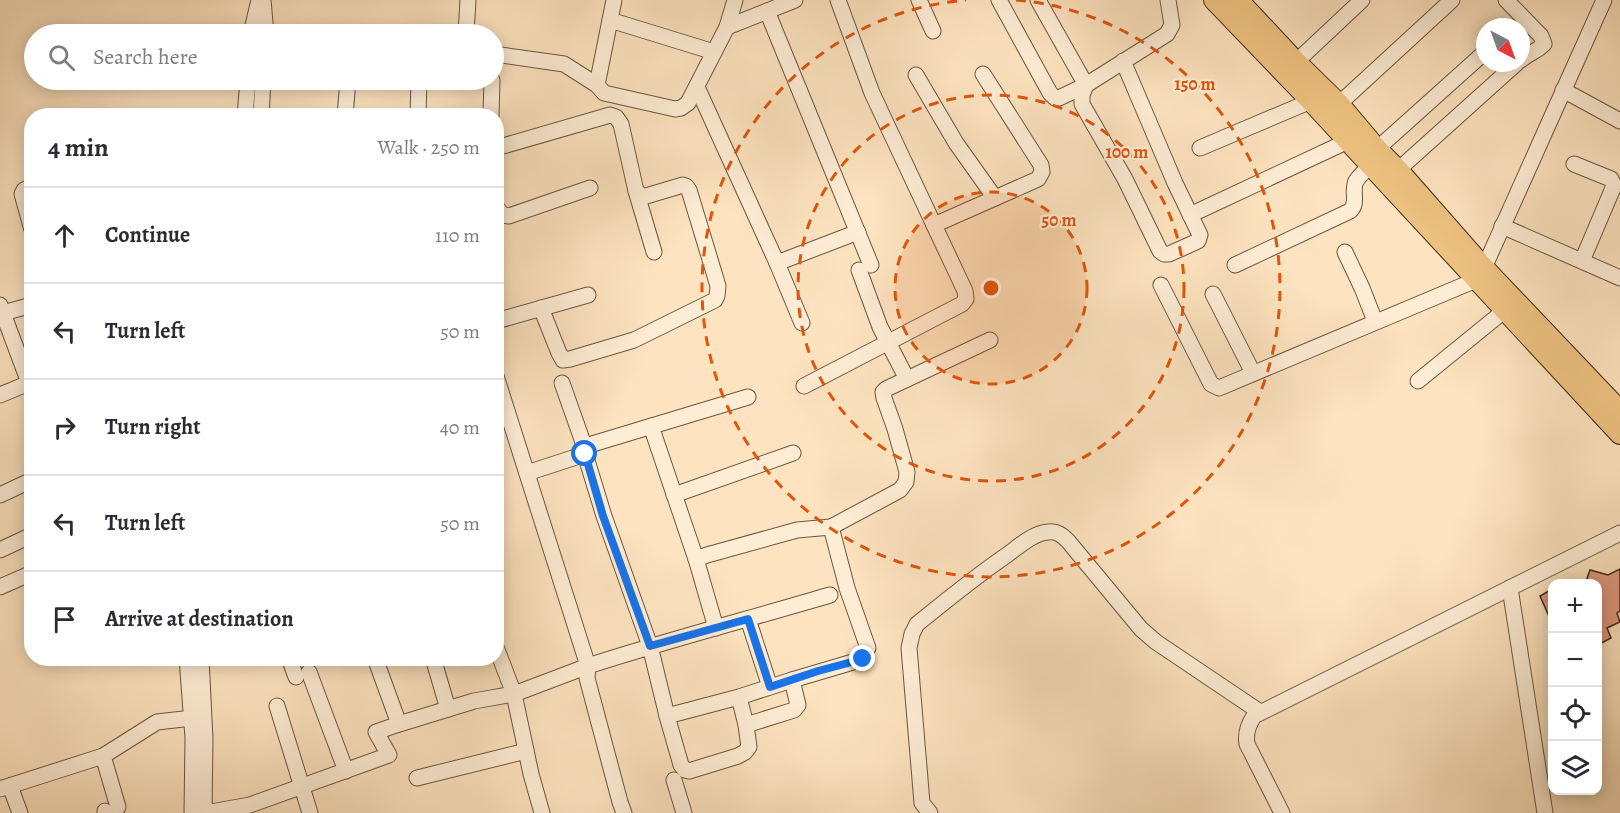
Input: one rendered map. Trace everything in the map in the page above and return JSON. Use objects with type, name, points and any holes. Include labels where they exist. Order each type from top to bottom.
[{"type":"main road","points":[[1214,0],[1325,99],[1348,141],[1398,170],[1480,274],[1504,311],[1620,434]]},
{"type":"main road","points":[[1238,0],[1296,62],[1374,157],[1480,274],[1620,411]]},
{"type":"street","points":[[254,24],[261,0]]},
{"type":"street","points":[[261,0],[265,24]]},
{"type":"street","points":[[467,24],[468,0]]},
{"type":"street","points":[[597,85],[614,0]]},
{"type":"street","points":[[504,55],[564,64],[597,85],[604,93],[661,107],[681,108],[688,103],[727,27],[735,0]]},
{"type":"street","points":[[727,27],[795,0]]},
{"type":"street","points":[[804,386],[962,304],[966,298],[966,291],[872,93],[838,0]]},
{"type":"street","points":[[919,0],[933,31]]},
{"type":"street","points":[[999,0],[1050,93],[1055,98],[1099,78],[1167,34],[1172,25],[1168,0]]},
{"type":"street","points":[[1038,0],[1086,85]]},
{"type":"street","points":[[1200,148],[1325,99],[1452,0]]},
{"type":"street","points":[[1506,0],[1516,18]]},
{"type":"street","points":[[1161,285],[1211,384],[1219,388],[1480,274],[1604,0]]},
{"type":"street","points":[[1296,62],[1355,2]]},
{"type":"street","points":[[767,11],[858,232],[880,327],[907,379]]},
{"type":"street","points":[[610,20],[714,52]]},
{"type":"street","points":[[1530,29],[1541,36],[1544,44],[1536,52],[1530,53]]},
{"type":"street","points":[[1086,85],[1082,95],[1082,104],[1125,179],[1162,253],[1169,254],[1199,239],[1200,235],[1175,183],[1123,61]]},
{"type":"street","points":[[1235,265],[1350,211],[1354,207],[1356,182],[1374,157],[1476,61]]},
{"type":"street","points":[[1398,170],[1507,72]]},
{"type":"street","points":[[934,225],[1038,179],[1042,172],[1041,165],[983,74]]},
{"type":"street","points":[[916,75],[956,142],[995,198]]},
{"type":"street","points":[[697,87],[802,323]]},
{"type":"street","points":[[246,108],[247,90]]},
{"type":"street","points":[[261,108],[262,90]]},
{"type":"street","points":[[346,108],[347,90]]},
{"type":"street","points":[[418,108],[419,90]]},
{"type":"street","points":[[491,108],[492,90]]},
{"type":"street","points":[[1563,90],[1620,122]]},
{"type":"street","points":[[504,146],[610,116],[616,117],[621,123],[636,191],[654,252]]},
{"type":"street","points":[[1191,215],[1348,141]]},
{"type":"street","points":[[1574,164],[1611,179],[1613,183],[1613,188],[1582,261]]},
{"type":"street","points":[[541,308],[563,360],[634,340],[715,300],[718,286],[689,190],[682,185],[646,196],[636,191]]},
{"type":"street","points":[[504,215],[509,216],[590,188]]},
{"type":"street","points":[[1502,226],[1620,278]]},
{"type":"street","points":[[777,263],[858,232]]},
{"type":"street","points":[[1345,252],[1375,321]]},
{"type":"street","points":[[504,319],[588,294]]},
{"type":"street","points":[[1213,294],[1253,373]]},
{"type":"street","points":[[24,306],[2,309],[24,370]]},
{"type":"street","points":[[1418,381],[1504,311]]},
{"type":"street","points":[[696,559],[797,530],[831,527],[900,490],[906,482],[907,472],[883,392],[990,340]]},
{"type":"street","points":[[562,383],[585,451],[603,516],[650,646],[667,717],[681,765],[686,770],[738,756],[749,747],[739,697]]},
{"type":"street","points":[[0,395],[24,388]]},
{"type":"street","points":[[527,473],[585,451],[589,445],[748,397]]},
{"type":"street","points":[[504,401],[588,666],[586,678],[624,813]]},
{"type":"street","points":[[651,426],[696,559],[716,628]]},
{"type":"street","points":[[674,495],[793,453]]},
{"type":"street","points":[[0,495],[24,484]]},
{"type":"street","points":[[667,717],[792,680],[865,653],[831,527]]},
{"type":"street","points":[[930,813],[921,802],[909,648],[912,634],[917,624],[972,579],[1026,541],[1040,534],[1060,533],[1141,629],[1156,642],[1260,712]]},
{"type":"street","points":[[1282,813],[1247,744],[1247,727],[1254,716],[1620,533]]},
{"type":"street","points":[[0,550],[24,539]]},
{"type":"street","points":[[0,587],[24,576]]},
{"type":"street","points":[[1510,588],[1545,813]]},
{"type":"street","points":[[201,666],[205,739],[205,813],[250,809],[389,755],[376,732],[474,701],[514,694],[650,646],[830,595]]},
{"type":"street","points":[[748,619],[770,687]]},
{"type":"street","points":[[188,666],[192,718],[192,813]]},
{"type":"street","points":[[295,666],[302,675],[346,771]]},
{"type":"street","points":[[378,666],[399,724]]},
{"type":"street","points":[[435,666],[447,709]]},
{"type":"street","points":[[503,666],[514,694],[537,812]]},
{"type":"street","points":[[746,725],[797,708],[792,680]]},
{"type":"street","points":[[277,706],[310,813]]},
{"type":"street","points":[[20,813],[5,788],[103,756],[157,722],[192,718]]},
{"type":"street","points":[[417,778],[526,751]]},
{"type":"street","points":[[103,756],[109,810]]},
{"type":"street","points":[[674,780],[684,813]]},
{"type":"building","points":[[1620,569],[1620,611],[1617,613],[1620,622],[1607,628],[1611,638],[1602,643],[1602,579],[1587,579],[1590,570],[1608,575]]},
{"type":"building","points":[[1548,591],[1548,614],[1540,596]]},
{"type":"route","points":[[585,454],[603,516],[650,646],[748,619],[770,687],[863,659]]}]
